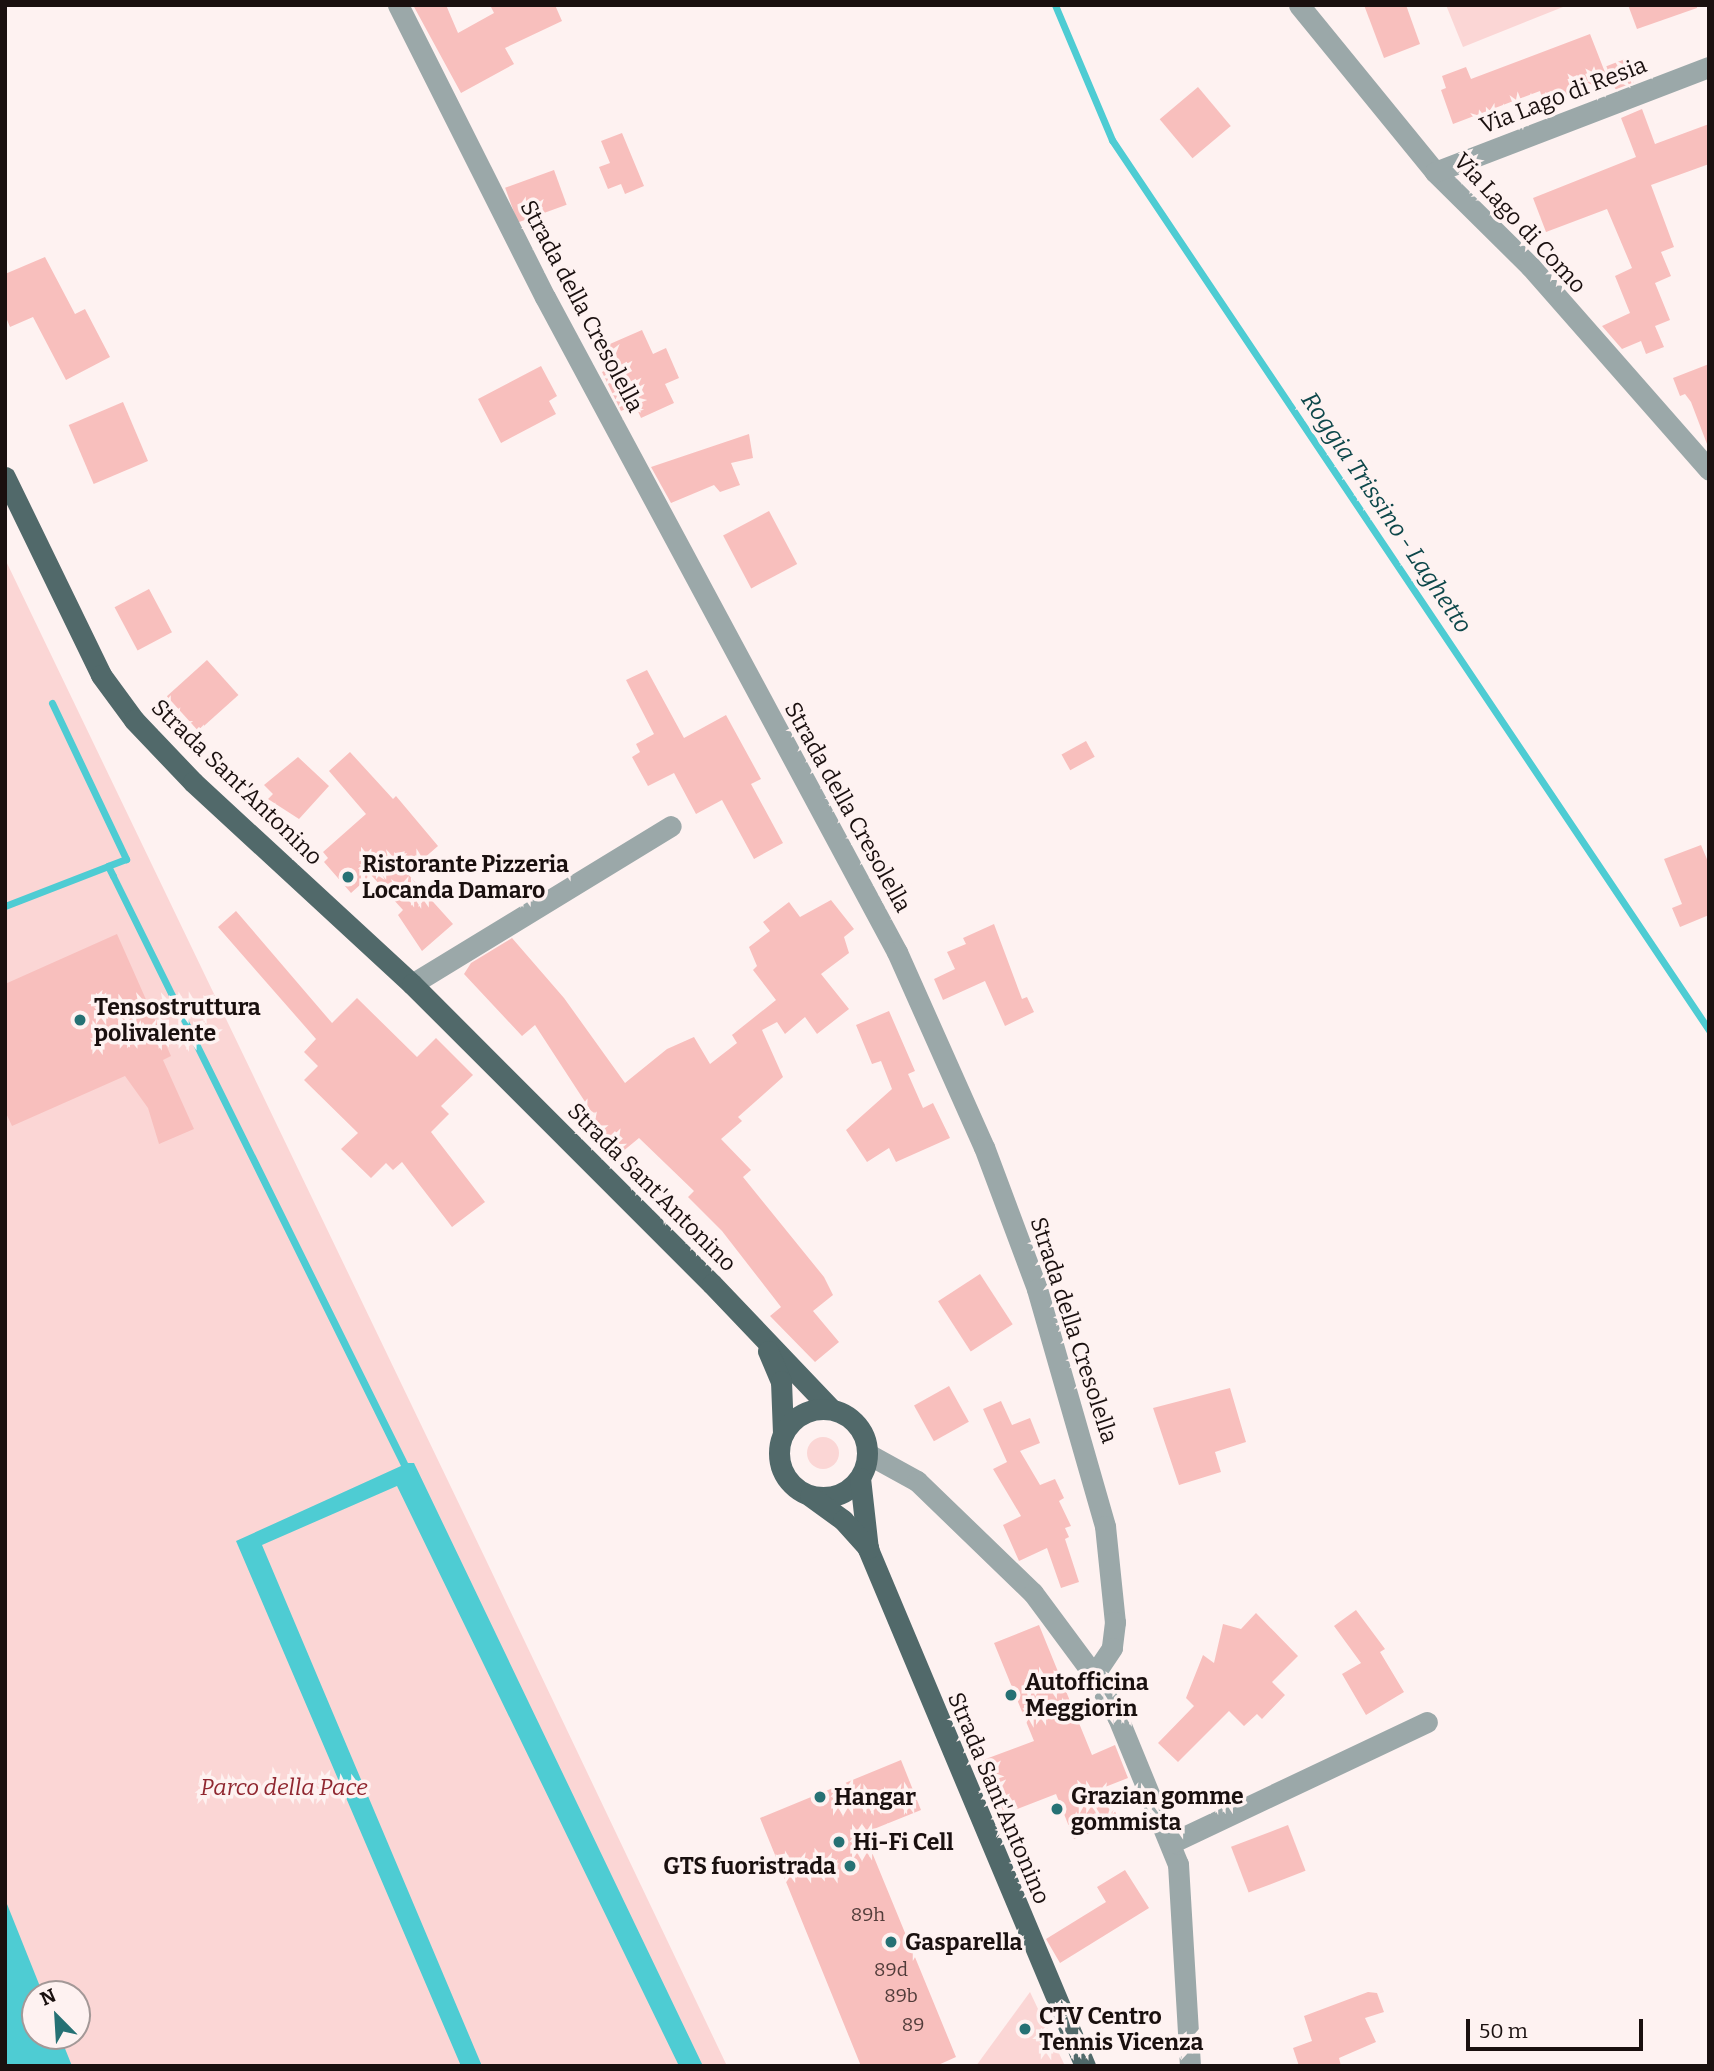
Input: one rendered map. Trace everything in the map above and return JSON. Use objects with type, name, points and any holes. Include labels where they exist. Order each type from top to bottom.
[{"type":"main road","name":"Strada Sant'Antonino","points":[[5,477],[101,675],[134,720],[193,782],[412,984],[830,1408],[842,1412],[861,1429],[868,1454],[860,1478],[869,1549],[1084,2066]]},
{"type":"main road","name":"Strada Sant'Antonino","points":[[764,1340],[781,1381],[783,1433],[780,1464],[786,1478],[844,1520],[869,1549]]},
{"type":"main road","points":[[783,1433],[802,1413],[830,1408]]},
{"type":"main road","points":[[810,1496],[838,1495],[860,1478]]},
{"type":"street","name":"Strada della Cresolella","points":[[398,5],[545,297],[897,952],[984,1147],[1037,1289],[1105,1526],[1115,1622],[1112,1648],[1094,1675]]},
{"type":"street","name":"Via Lago di Como","points":[[1299,5],[1435,172],[1530,267],[1709,470]]},
{"type":"street","name":"Via Lago di Resia","points":[[1435,172],[1709,67]]},
{"type":"street","points":[[412,984],[671,826]]},
{"type":"street","points":[[868,1454],[916,1481],[1033,1592],[1094,1675],[1118,1718],[1178,1864],[1191,2066]]},
{"type":"street","points":[[1171,1843],[1427,1723]]},
{"type":"green space","points":[[1446,5],[1568,5],[1463,47]]},
{"type":"green space","name":"Parco della Pace","points":[[5,559],[486,1560],[727,2066],[5,2066]]},
{"type":"green space","points":[[823,1437],[834,1442],[839,1453],[834,1464],[823,1469],[812,1464],[807,1453],[812,1442]]},
{"type":"green space","name":"CTV Centro Tennis Vicenza","points":[[1030,1992],[1065,2066],[976,2066]]},
{"type":"water","points":[[116,874],[408,1463],[414,1463],[703,2066],[679,2066],[397,1486],[262,1545],[482,2066],[461,2066],[236,1541],[401,1466],[110,877]]},
{"type":"water","points":[[5,1899],[37,1980],[21,1980],[21,2050],[66,2050],[72,2066],[5,2066]]},
{"type":"building","points":[[413,5],[446,5],[458,33],[494,13],[490,5],[555,5],[562,21],[505,48],[514,64],[461,93]]},
{"type":"building","points":[[1364,5],[1406,5],[1420,44],[1384,58]]},
{"type":"building","points":[[1628,5],[1697,5],[1697,8],[1637,29]]},
{"type":"building","points":[[1590,34],[1608,80],[1544,104],[1540,91],[1453,124],[1441,90],[1446,88],[1442,76],[1466,67],[1471,79]]},
{"type":"building","points":[[1625,59],[1634,82],[1615,90],[1606,66]]},
{"type":"building","points":[[1198,87],[1231,126],[1192,158],[1160,119]]},
{"type":"building","points":[[1642,109],[1655,144],[1709,124],[1709,164],[1651,185],[1674,247],[1661,252],[1671,276],[1655,283],[1670,320],[1655,326],[1664,347],[1646,354],[1641,341],[1622,349],[1602,326],[1630,313],[1615,276],[1632,268],[1607,209],[1546,232],[1533,198],[1636,157],[1621,118]]},
{"type":"building","points":[[622,133],[644,186],[625,194],[621,184],[608,189],[599,167],[610,163],[601,141]]},
{"type":"building","points":[[554,170],[567,205],[518,223],[505,188]]},
{"type":"building","points":[[45,257],[75,314],[85,309],[110,357],[66,380],[33,317],[10,327],[5,315],[5,274]]},
{"type":"building","points":[[642,330],[653,354],[666,348],[679,378],[665,384],[674,403],[641,418],[635,405],[621,411],[602,372],[612,367],[603,347]]},
{"type":"building","points":[[1709,364],[1707,444],[1691,402],[1685,394],[1680,396],[1673,378]]},
{"type":"building","points":[[541,366],[557,396],[549,401],[556,414],[501,443],[478,399]]},
{"type":"building","points":[[123,402],[148,461],[94,484],[69,425]]},
{"type":"building","points":[[749,434],[753,458],[731,463],[740,485],[720,492],[714,485],[671,503],[651,467]]},
{"type":"building","points":[[769,511],[797,564],[751,588],[723,535]]},
{"type":"building","points":[[149,589],[172,632],[138,651],[115,607]]},
{"type":"building","points":[[207,660],[238,695],[198,731],[167,696]]},
{"type":"building","points":[[647,670],[684,738],[726,715],[761,779],[751,784],[783,843],[754,859],[722,800],[696,814],[674,773],[648,786],[632,757],[640,752],[636,744],[654,734],[626,680]]},
{"type":"building","points":[[1086,741],[1095,757],[1070,770],[1062,755]]},
{"type":"building","points":[[350,752],[393,799],[396,796],[438,846],[407,873],[453,924],[422,951],[398,915],[403,910],[371,875],[351,893],[324,862],[328,858],[323,852],[366,814],[329,771]]},
{"type":"building","points":[[298,757],[329,786],[299,819],[268,799],[273,794],[264,785]]},
{"type":"building","points":[[1701,845],[1709,864],[1709,915],[1680,927],[1672,908],[1682,904],[1664,859]]},
{"type":"building","points":[[831,900],[854,929],[844,937],[849,953],[821,974],[849,1009],[817,1034],[805,1017],[785,1034],[777,1022],[762,1030],[783,1077],[738,1117],[742,1121],[721,1139],[751,1170],[743,1177],[824,1277],[833,1295],[813,1311],[839,1342],[815,1362],[770,1316],[781,1307],[722,1231],[688,1197],[694,1191],[639,1138],[616,1157],[584,1117],[591,1111],[535,1025],[522,1036],[464,974],[471,963],[512,938],[564,998],[625,1083],[667,1049],[694,1037],[710,1064],[737,1043],[732,1035],[776,1000],[753,970],[757,966],[749,947],[770,931],[763,922],[789,902],[800,917]]},
{"type":"building","points":[[236,911],[332,1023],[357,998],[417,1057],[436,1038],[473,1075],[441,1106],[449,1114],[431,1132],[485,1202],[452,1227],[402,1162],[393,1170],[386,1163],[371,1178],[341,1149],[358,1133],[304,1080],[318,1066],[304,1052],[316,1039],[218,927]]},
{"type":"building","points":[[994,924],[1022,999],[1027,997],[1034,1012],[1005,1026],[985,981],[943,1000],[934,979],[955,969],[947,952],[966,944],[963,938]]},
{"type":"building","name":"Tensostruttura polivalente","points":[[117,934],[171,1056],[163,1060],[194,1129],[159,1144],[148,1108],[125,1076],[12,1126],[5,1111],[5,984]]},
{"type":"building","points":[[889,1011],[915,1071],[908,1074],[923,1108],[933,1103],[950,1138],[896,1162],[889,1148],[867,1162],[846,1130],[892,1089],[881,1061],[872,1064],[856,1025]]},
{"type":"building","points":[[980,1274],[1013,1324],[971,1352],[938,1301]]},
{"type":"building","points":[[949,1386],[969,1422],[934,1441],[914,1405]]},
{"type":"building","points":[[1230,1388],[1246,1442],[1215,1452],[1221,1472],[1179,1485],[1153,1408]]},
{"type":"building","points":[[1001,1401],[1012,1425],[1030,1418],[1040,1443],[1020,1451],[1040,1485],[1055,1479],[1064,1498],[1059,1501],[1071,1526],[1065,1528],[1069,1537],[1065,1539],[1079,1582],[1061,1588],[1047,1548],[1019,1561],[1003,1525],[1021,1516],[993,1469],[1007,1462],[983,1409]]},
{"type":"building","points":[[1356,1610],[1385,1649],[1380,1652],[1404,1692],[1366,1715],[1342,1674],[1361,1663],[1334,1626]]},
{"type":"building","points":[[1256,1613],[1298,1656],[1272,1682],[1285,1695],[1262,1719],[1257,1714],[1244,1726],[1229,1711],[1178,1762],[1158,1743],[1194,1706],[1186,1698],[1203,1655],[1214,1663],[1223,1624],[1241,1629]]},
{"type":"building","points":[[1039,1625],[1092,1755],[1115,1745],[1128,1778],[1105,1787],[1119,1821],[1074,1839],[1056,1794],[1004,1814],[983,1760],[1034,1741],[994,1643]]},
{"type":"building","points":[[901,1760],[921,1810],[864,1833],[956,2057],[936,2066],[861,2066],[760,1818]]},
{"type":"building","points":[[1288,1825],[1306,1871],[1249,1893],[1231,1847]]},
{"type":"building","points":[[1125,1870],[1149,1908],[1060,1963],[1046,1939],[1106,1902],[1097,1887]]},
{"type":"building","points":[[1368,1992],[1377,1993],[1384,2012],[1365,2018],[1376,2042],[1339,2058],[1341,2066],[1299,2066],[1293,2048],[1312,2041],[1304,2016]]},
{"type":"waterway","name":"Roggia Trissino - Laghetto","points":[[1055,5],[1112,140],[1709,1030]]},
{"type":"waterway","points":[[52,703],[126,859],[108,866],[113,876]]},
{"type":"waterway","points":[[5,906],[108,866]]},
{"type":"place","name":"Ristorante Pizzeria Locanda Damaro","points":[[348,877]]},
{"type":"place","name":"Tensostruttura polivalente","points":[[80,1020]]},
{"type":"place","name":"Autofficina Meggiorin","points":[[1011,1695]]},
{"type":"place","name":"Hangar","points":[[820,1797]]},
{"type":"place","name":"Grazian gomme gommista","points":[[1057,1809]]},
{"type":"place","name":"Hi-Fi Cell","points":[[839,1842]]},
{"type":"place","name":"GTS fuoristrada","points":[[850,1866]]},
{"type":"place","name":"Gasparella","points":[[891,1942]]},
{"type":"place","name":"CTV Centro Tennis Vicenza","points":[[1025,2029]]}]
